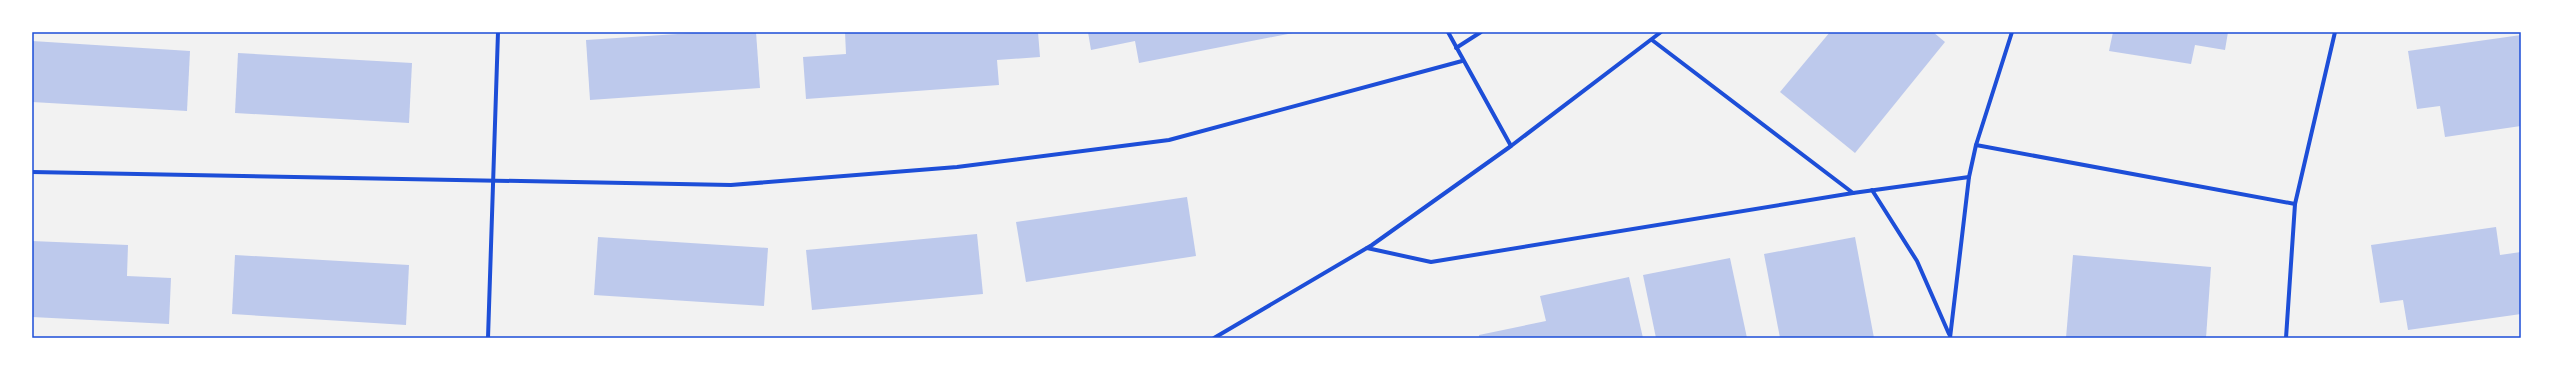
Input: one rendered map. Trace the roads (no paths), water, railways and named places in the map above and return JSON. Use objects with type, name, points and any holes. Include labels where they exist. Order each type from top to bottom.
[{"type":"street","points":[[488,338],[498,32]]},
{"type":"street","points":[[1448,32],[1462,61],[1511,146]]},
{"type":"street","points":[[1456,48],[1481,32]]},
{"type":"street","points":[[1214,338],[1367,248],[1511,146],[1661,32]]},
{"type":"street","points":[[1950,336],[1969,177],[1976,145],[2012,32]]},
{"type":"street","points":[[2286,338],[2294,204],[2335,32]]},
{"type":"street","points":[[1652,40],[1853,193]]},
{"type":"street","points":[[32,172],[351,176],[492,181],[731,184],[980,164],[1169,140],[1462,61]]},
{"type":"street","points":[[1976,145],[2294,204]]},
{"type":"street","points":[[1367,248],[1431,262],[1853,193],[1969,177]]},
{"type":"street","points":[[1872,190],[1917,261],[1950,336]]}]
